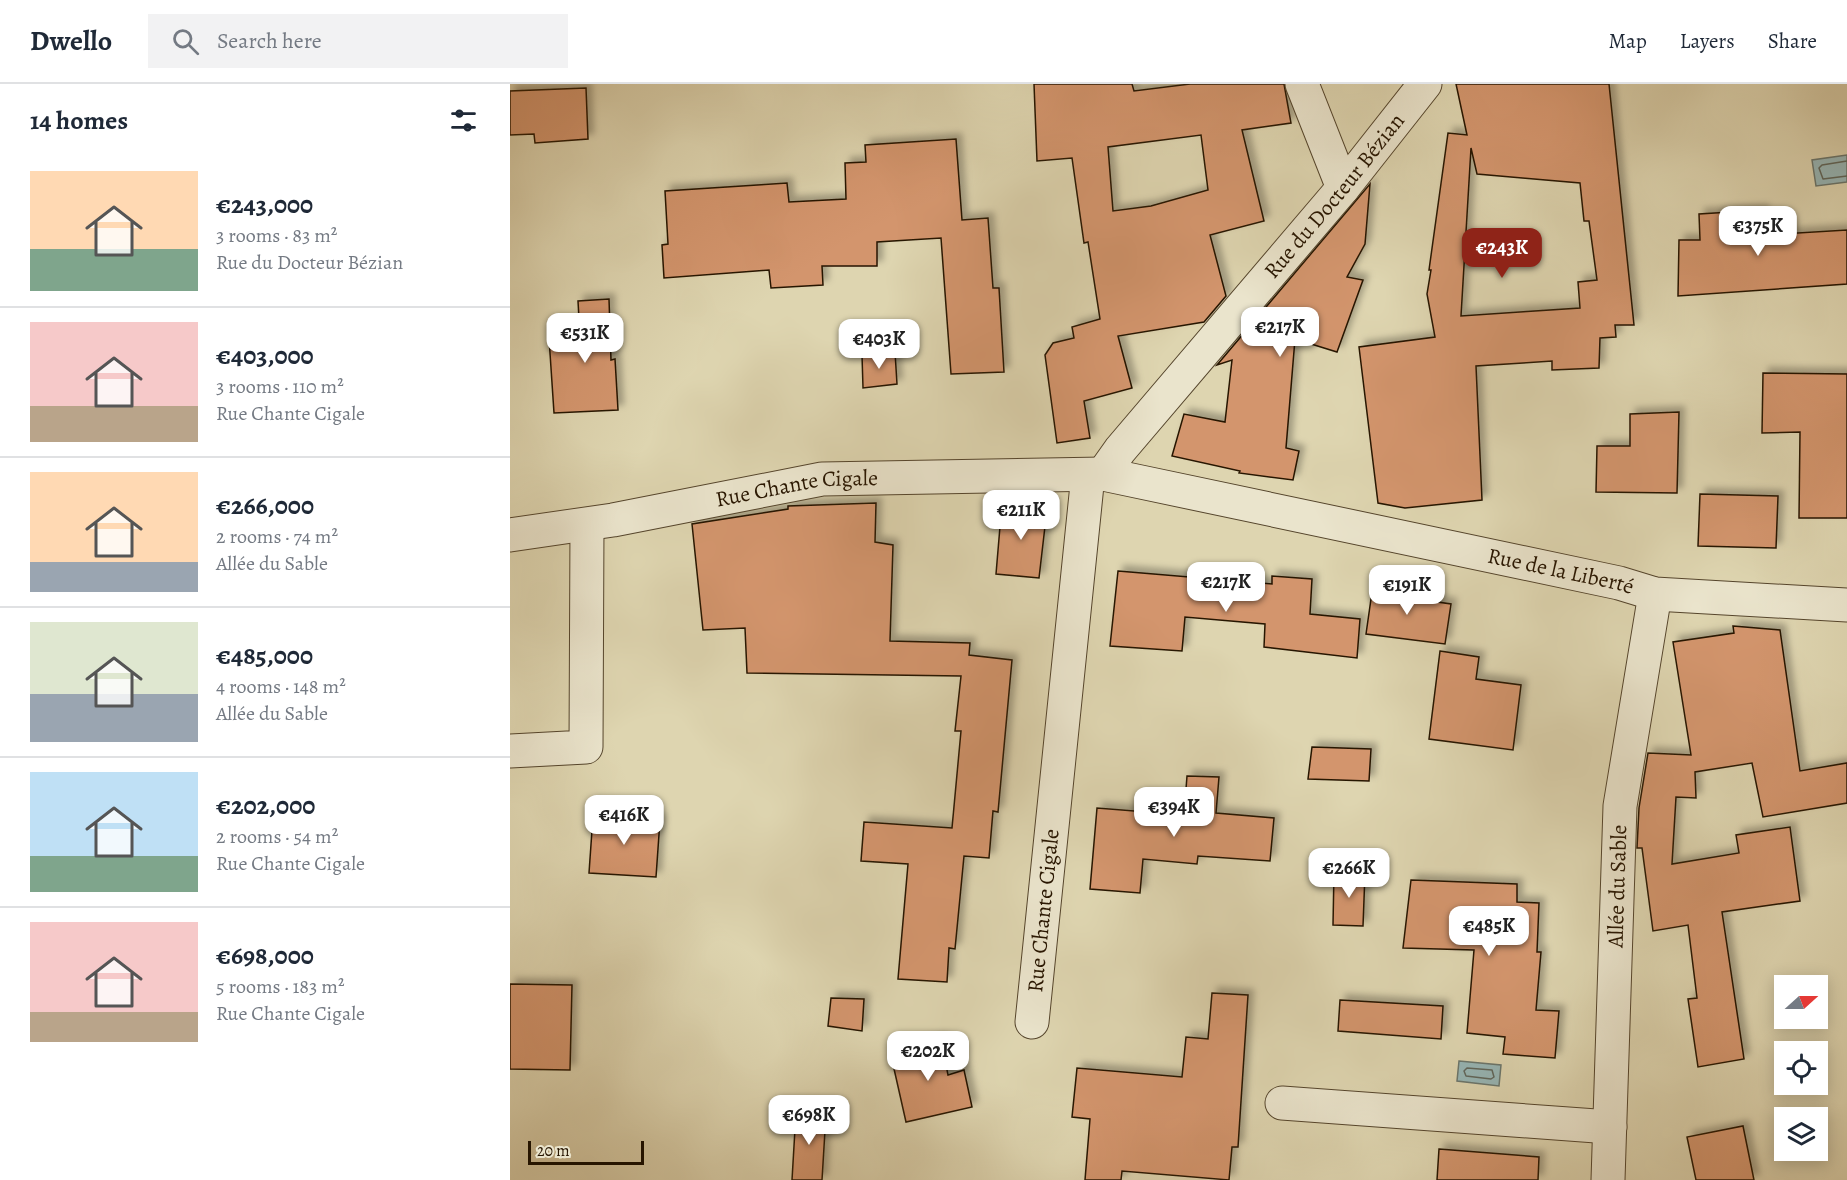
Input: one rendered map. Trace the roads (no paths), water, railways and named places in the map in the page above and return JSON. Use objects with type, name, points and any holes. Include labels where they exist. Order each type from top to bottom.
[{"type":"street","points":[[1302,84],[1343,188]]},
{"type":"street","name":"Rue du Docteur Bézian","points":[[1096,474],[1120,450],[1343,188],[1425,84]]},
{"type":"street","name":"Rue Chante Cigale","points":[[510,536],[587,525],[822,479],[1096,474],[1032,1022]]},
{"type":"street","name":"Rue de la Liberté","points":[[1096,474],[1607,580],[1655,594],[1847,605]]},
{"type":"street","points":[[510,751],[586,747],[587,525]]},
{"type":"street","name":"Allée du Sable","points":[[1608,1180],[1620,806],[1655,594]]},
{"type":"street","points":[[1282,1102],[1610,1127]]},
{"type":"water","points":[[1847,155],[1847,182],[1816,186],[1812,160]]},
{"type":"water","points":[[1459,1061],[1501,1065],[1499,1086],[1457,1081]]}]
